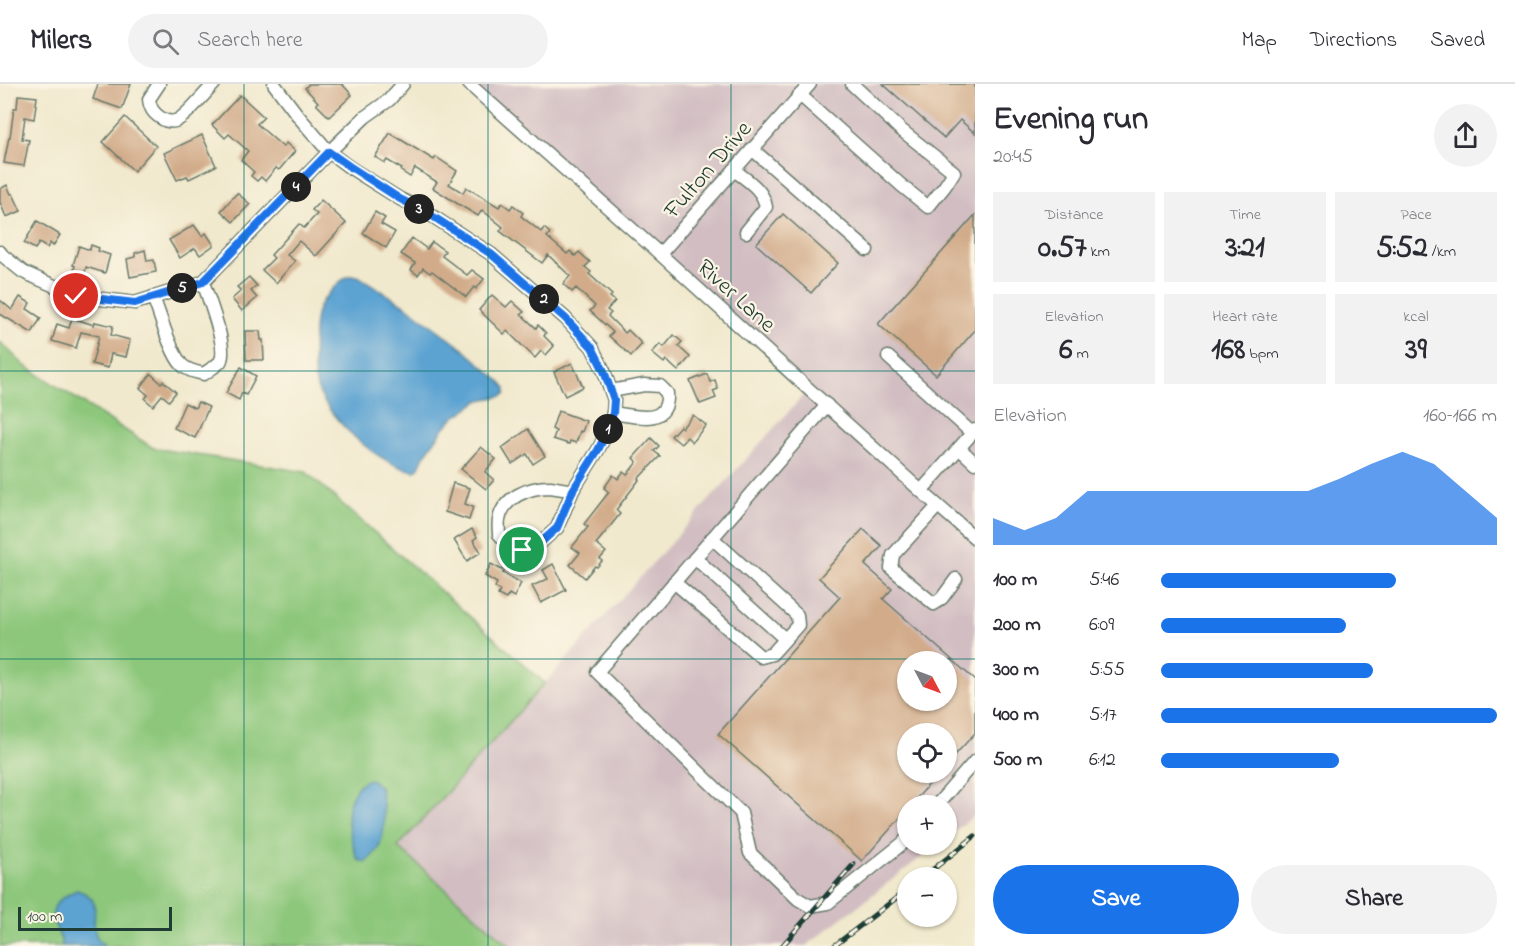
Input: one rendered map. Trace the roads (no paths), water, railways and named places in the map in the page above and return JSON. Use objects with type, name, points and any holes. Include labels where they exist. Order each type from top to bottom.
[{"type":"street","points":[[159,84],[149,99],[150,108],[165,121],[175,121],[182,117],[214,84]]},
{"type":"street","points":[[274,84],[329,152],[400,199],[426,212],[491,254],[565,318],[592,347],[604,371],[614,400],[608,430],[573,490],[557,528],[538,545],[522,550],[508,544],[499,534],[499,520],[504,507],[517,495],[530,489],[552,487],[573,490]]},
{"type":"street","points":[[0,252],[23,272],[76,296],[135,303],[203,282],[329,152],[365,117],[389,100],[403,84]]},
{"type":"street","name":"River Lane","points":[[469,84],[975,538]]},
{"type":"street","name":"Fulton Drive","points":[[660,254],[810,84]]},
{"type":"street","points":[[800,94],[927,207],[954,172],[900,129],[852,84]]},
{"type":"street","points":[[752,149],[867,250]]},
{"type":"street","points":[[734,170],[760,191],[765,199],[766,207],[746,232]]},
{"type":"street","points":[[153,297],[174,354],[183,366],[192,372],[204,374],[220,361],[222,340],[203,282]]},
{"type":"street","points":[[888,357],[974,432],[921,491]]},
{"type":"street","points":[[611,391],[644,385],[660,386],[666,393],[667,402],[662,413],[651,417],[613,413]]},
{"type":"street","points":[[827,405],[597,672],[741,813],[750,853],[798,899],[810,906],[828,903],[897,848]]},
{"type":"street","points":[[959,448],[975,462]]},
{"type":"street","points":[[938,506],[893,555],[891,568],[934,604],[942,598],[956,579]]},
{"type":"street","points":[[674,582],[761,657],[772,654],[798,625],[797,615],[712,538]]},
{"type":"street","points":[[695,558],[785,639]]},
{"type":"street","points":[[946,795],[975,761]]},
{"type":"water","points":[[349,276],[358,276],[406,306],[462,348],[506,388],[506,393],[502,396],[480,400],[452,419],[415,471],[401,468],[387,461],[357,440],[332,413],[317,387],[313,348],[318,309],[331,291]]},
{"type":"water","points":[[371,779],[380,787],[384,828],[379,847],[365,862],[358,860],[356,855],[347,812],[356,788],[362,782]]},
{"type":"water","points":[[77,890],[86,894],[94,903],[94,928],[98,940],[105,946],[62,946],[54,920],[54,908],[65,896]]},
{"type":"railway","points":[[936,867],[975,836]]},
{"type":"railway","points":[[782,946],[854,864]]},
{"type":"railway","points":[[834,946],[897,897]]}]
